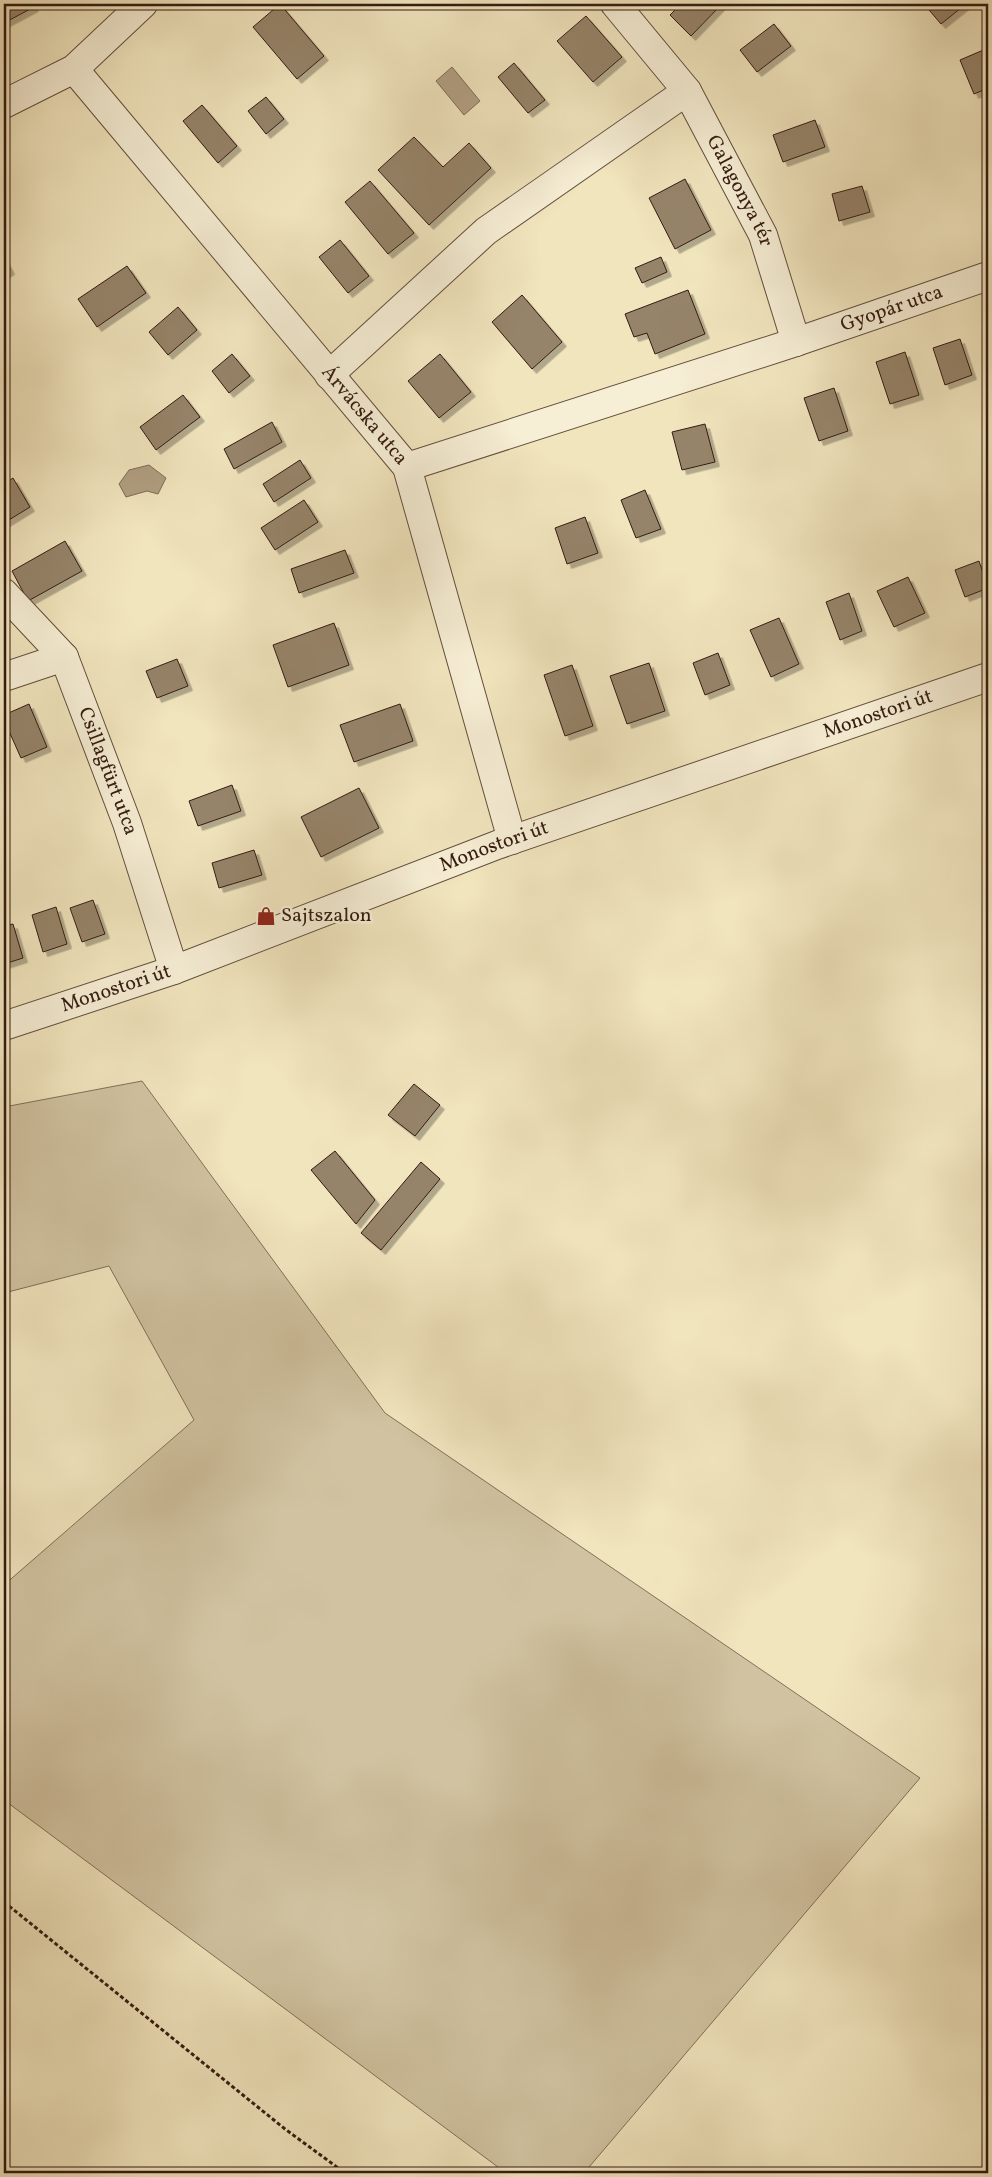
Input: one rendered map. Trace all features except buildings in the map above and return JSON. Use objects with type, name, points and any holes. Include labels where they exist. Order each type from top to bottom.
[{"type":"street","points":[[4,104],[74,69],[143,4]]},
{"type":"street","name":"Galagonya tér","points":[[615,4],[687,91],[763,235],[796,342]]},
{"type":"street","name":"Árvácska utca","points":[[74,69],[406,467],[512,840]]},
{"type":"street","points":[[329,375],[486,231],[687,91]]},
{"type":"street","name":"Gyopár utca","points":[[796,342],[988,276]]},
{"type":"street","points":[[406,467],[796,342]]},
{"type":"street","name":"Csillagfürt utca","points":[[4,593],[64,657],[128,823],[174,970]]},
{"type":"street","points":[[4,677],[64,657]]},
{"type":"street","name":"Monostori út","points":[[4,1026],[174,970],[512,840],[988,677]]},
{"type":"path","points":[[4,1902],[285,2129],[344,2173]]},
{"type":"shaded area","points":[[452,67],[480,101],[464,115],[436,81]]},
{"type":"shaded area","points":[[149,465],[166,478],[158,494],[147,491],[126,497],[119,484],[129,470]]},
{"type":"shaded area","points":[[142,1081],[385,1413],[920,1778],[584,2173],[506,2173],[4,1800],[4,1585],[194,1420],[109,1266],[4,1293],[4,1107]]},
{"type":"place","name":"Sajtszalon","points":[[266,916]]}]
